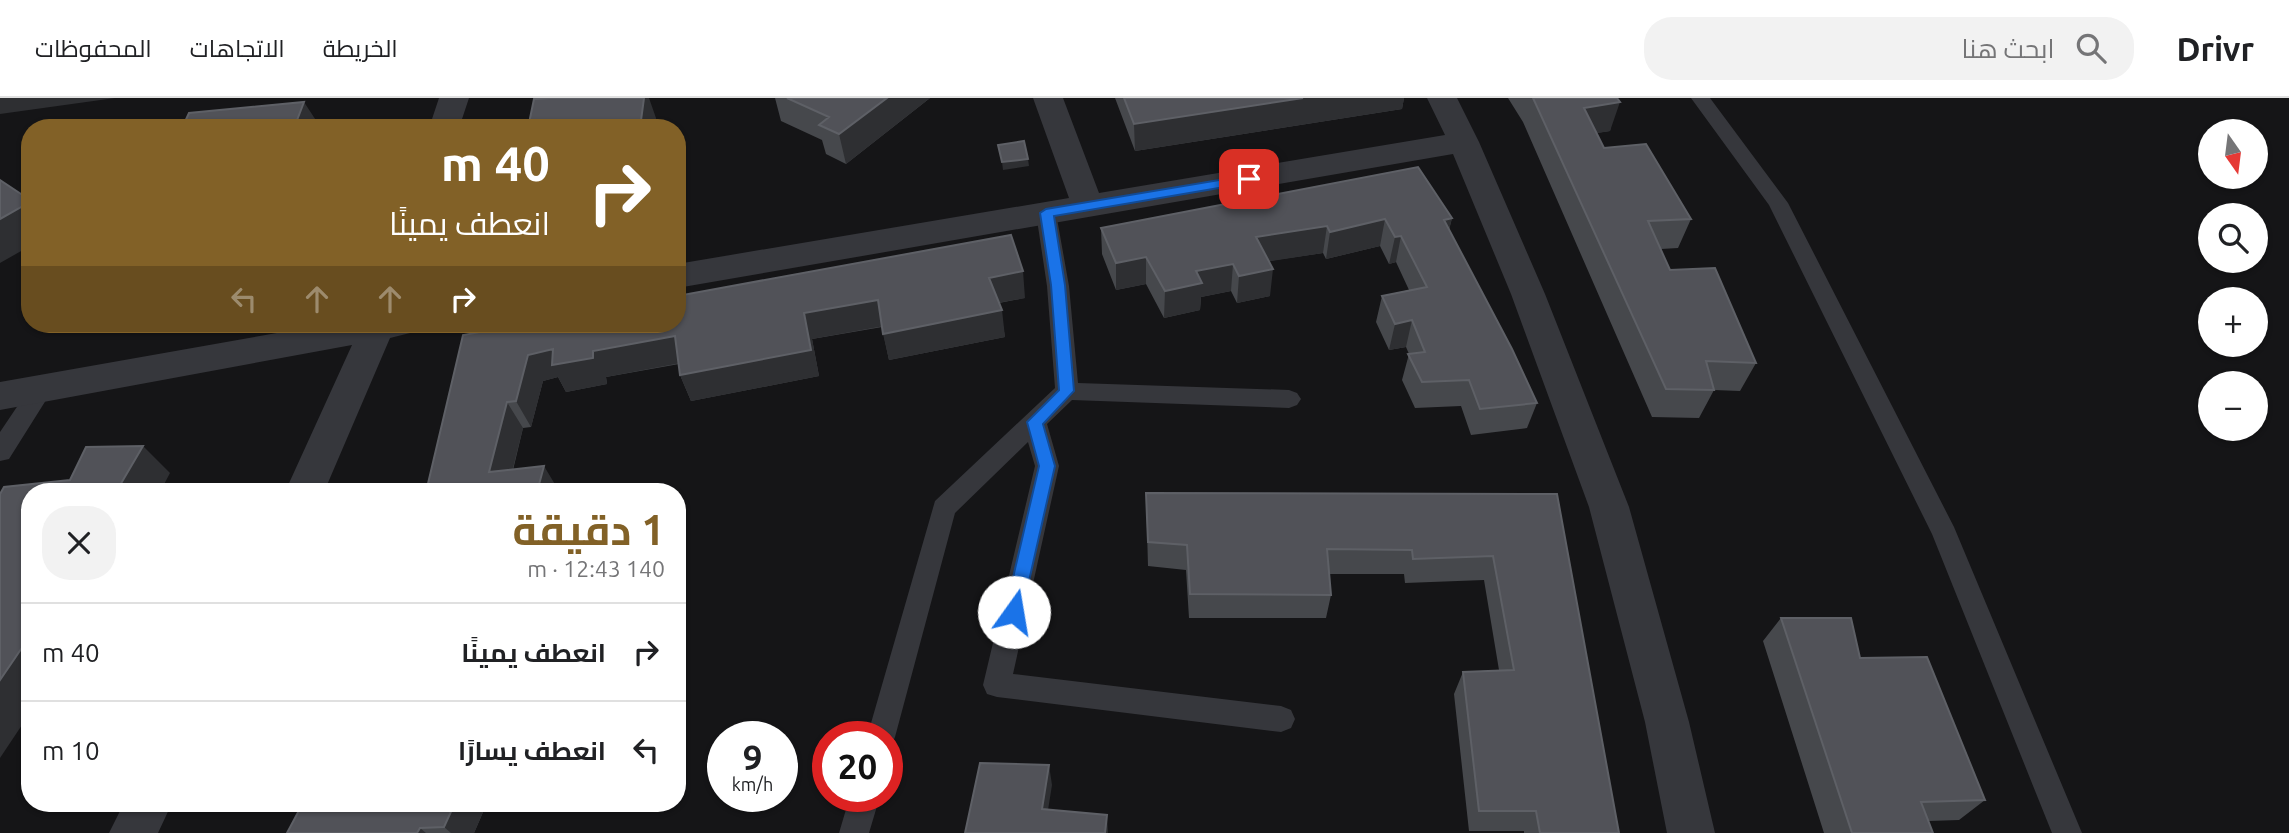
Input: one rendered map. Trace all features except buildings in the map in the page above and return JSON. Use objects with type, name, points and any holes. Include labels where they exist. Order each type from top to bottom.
[{"type":"street","points":[[447,119],[454,98]]},
{"type":"street","points":[[1048,98],[1088,206]]},
{"type":"street","points":[[1442,98],[1464,142],[1528,294],[1609,507],[1667,722],[1691,833]]},
{"type":"street","points":[[686,274],[1464,142]]},
{"type":"street","points":[[0,396],[341,333]]},
{"type":"street","points":[[308,483],[381,333]]},
{"type":"street","points":[[133,833],[144,812]]},
{"type":"lane","points":[[1700,98],[1779,203],[1945,534],[2067,833]]},
{"type":"lane","points":[[1046,213],[1058,285],[1067,391]]},
{"type":"lane","points":[[0,452],[41,388]]},
{"type":"lane","points":[[885,721],[944,508],[1067,391],[1289,398]]},
{"type":"lane","points":[[1035,422],[1047,466],[997,685],[1280,719]]},
{"type":"lane","points":[[854,833],[860,812]]},
{"type":"route","points":[[1014,612],[1047,466],[1035,422],[1067,391],[1058,285],[1046,213],[1249,179]]}]
